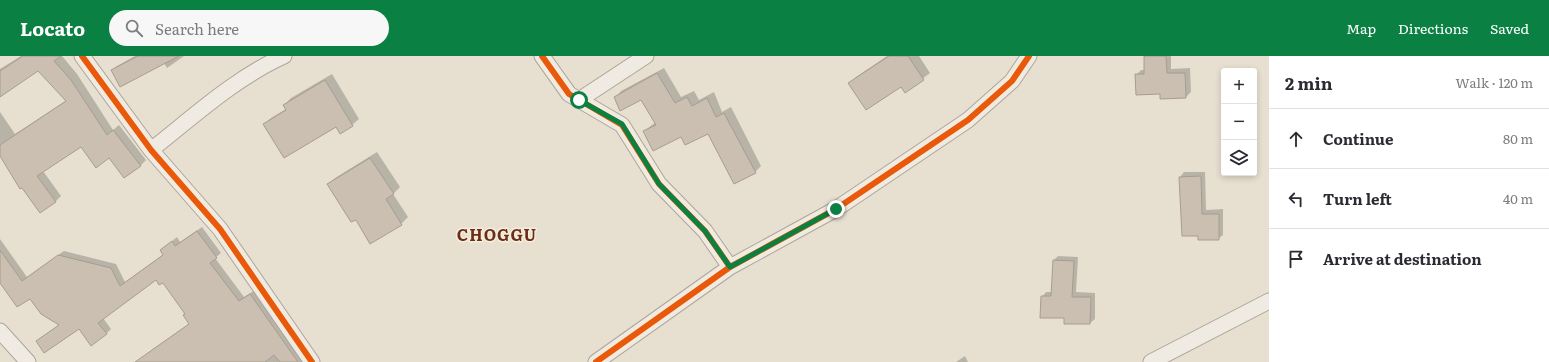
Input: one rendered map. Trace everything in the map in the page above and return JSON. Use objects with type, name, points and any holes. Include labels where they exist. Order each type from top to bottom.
[{"type":"street","points":[[82,56],[151,150],[220,229],[312,362]]},
{"type":"street","points":[[151,150],[232,86],[269,63],[284,56]]},
{"type":"street","points":[[542,56],[569,94],[622,124],[659,184],[705,231],[730,267]]},
{"type":"street","points":[[579,100],[646,56]]},
{"type":"street","points":[[596,362],[730,267],[836,209],[968,120],[1012,80],[1029,56]]},
{"type":"street","points":[[1152,362],[1269,301]]},
{"type":"street","points":[[0,331],[28,362]]},
{"type":"building","points":[[23,56],[61,56],[54,61],[71,80],[107,135],[113,130],[141,166],[124,178],[109,158],[96,168],[81,147],[37,176],[56,202],[40,213],[22,188],[20,189],[0,156],[0,145],[66,101],[38,71],[0,97],[0,71]]},
{"type":"building","points":[[138,56],[179,56],[120,87],[111,70]]},
{"type":"building","points":[[889,56],[908,56],[924,80],[905,93],[901,87],[866,110],[848,83]]},
{"type":"building","points":[[1144,56],[1166,56],[1167,73],[1185,73],[1186,98],[1160,99],[1160,94],[1136,95],[1135,74],[1144,74]]},
{"type":"building","points":[[657,73],[675,103],[687,97],[692,106],[707,98],[716,117],[724,113],[756,173],[734,184],[708,134],[685,145],[681,137],[653,151],[643,131],[656,125],[641,100],[620,111],[614,97]]},
{"type":"building","points":[[325,80],[353,126],[340,134],[336,127],[284,158],[263,124],[286,110],[283,105]]},
{"type":"building","points":[[370,158],[394,194],[386,199],[402,225],[370,244],[356,220],[351,222],[327,184]]},
{"type":"building","points":[[1201,176],[1202,214],[1219,214],[1219,240],[1198,240],[1198,236],[1182,236],[1179,177]]},
{"type":"building","points":[[197,231],[217,258],[210,263],[239,301],[250,294],[298,362],[280,362],[274,355],[265,362],[135,362],[189,324],[183,315],[185,314],[163,283],[159,285],[156,280],[98,323],[107,334],[91,346],[79,329],[44,353],[36,341],[59,325],[41,314],[30,299],[17,307],[0,283],[0,250],[22,281],[58,255],[111,268],[120,286],[163,255],[160,250],[172,241],[175,246]]},
{"type":"building","points":[[1053,260],[1074,261],[1072,297],[1091,297],[1090,324],[1064,324],[1064,318],[1040,318],[1041,296],[1051,296]]},
{"type":"cycle path","points":[[82,56],[151,150],[220,229],[312,362]]},
{"type":"cycle path","points":[[542,56],[569,94],[622,125],[659,184],[705,231],[730,267]]},
{"type":"cycle path","points":[[596,362],[730,267],[836,209],[968,120],[1012,81],[1029,56]]},
{"type":"district","name":"CHOGGU","points":[[497,235]]},
{"type":"route","points":[[579,100],[622,124],[659,184],[705,231],[730,267],[836,209]]}]
